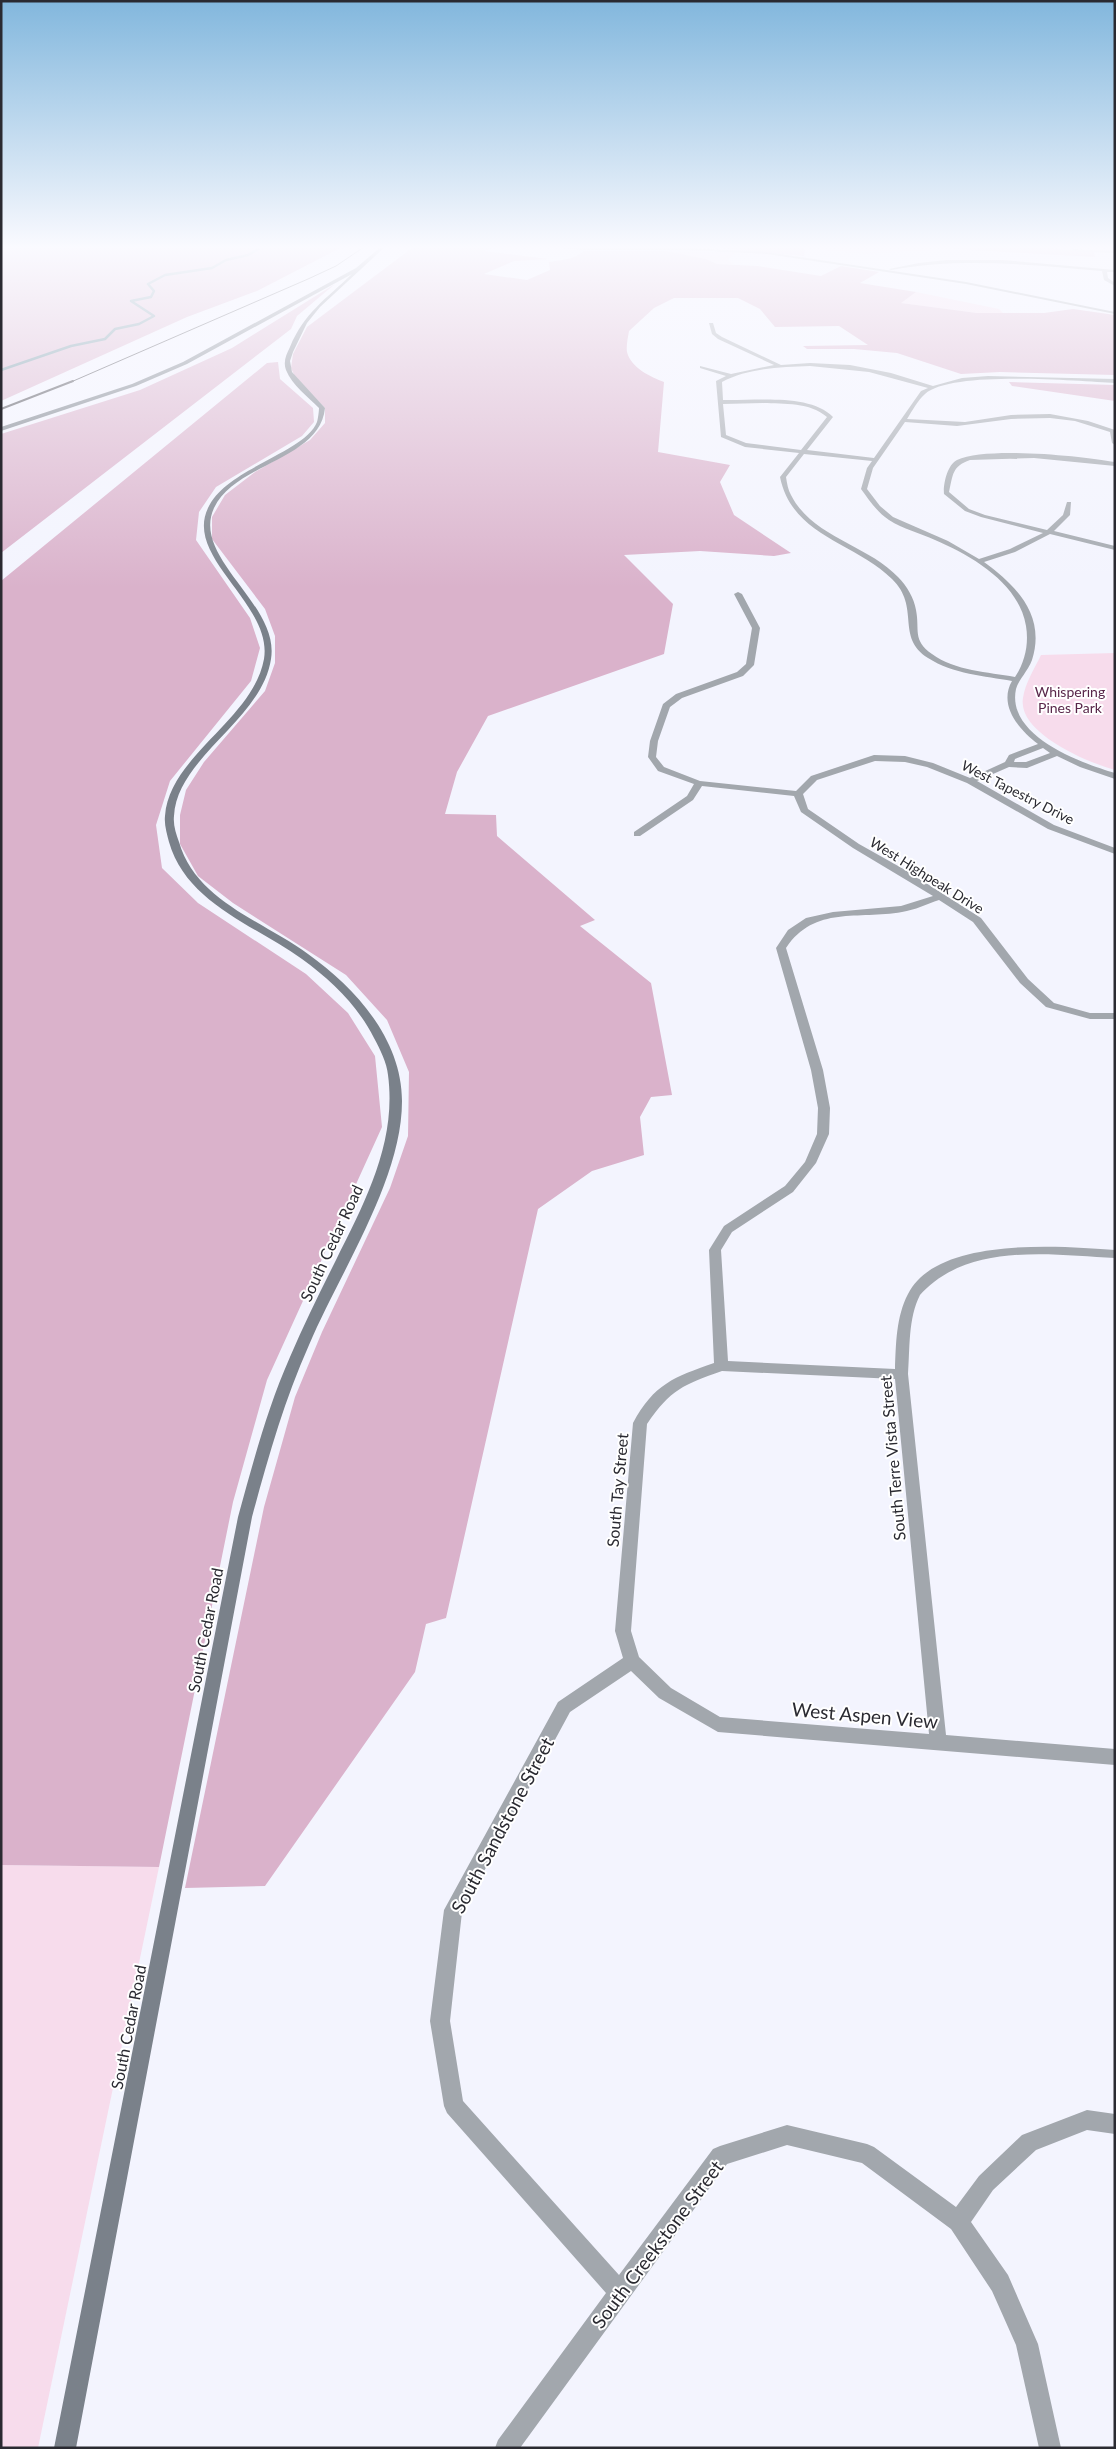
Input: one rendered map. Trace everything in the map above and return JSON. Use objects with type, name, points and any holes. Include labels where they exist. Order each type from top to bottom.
[{"type":"street","points":[[1,429],[93,400],[163,373],[189,359]]},
{"type":"street","name":"South Cedar Road","points":[[65,2448],[245,1517],[282,1390],[331,1282],[374,1196],[395,1132],[394,1072],[375,1027],[346,991],[301,954],[232,912],[193,880],[174,847],[169,816],[178,788],[199,759],[243,708],[262,680],[269,655],[264,627],[251,603],[215,554],[205,530],[209,510],[225,488],[310,436],[320,423],[322,408],[292,376],[288,368],[288,359]]},
{"type":"street","points":[[765,359],[780,366]]},
{"type":"street","points":[[702,367],[730,374],[780,366],[820,363],[860,367],[931,387]]},
{"type":"street","points":[[730,374],[719,381],[723,436],[731,441],[744,445],[874,463]]},
{"type":"street","points":[[1115,381],[990,378],[954,381],[931,387],[923,392],[874,463],[864,489],[878,508],[902,524],[939,540],[980,562],[1015,591],[1029,615],[1032,640],[1024,669],[1012,690],[1013,710],[1022,726],[1044,745],[1071,761],[1115,776]]},
{"type":"street","points":[[720,402],[816,404],[826,411],[830,417],[783,477],[783,487],[788,499],[799,513],[821,530],[875,561],[896,579],[908,598],[913,613],[913,635],[921,649],[934,659],[960,669],[968,676],[1016,683]]},
{"type":"street","points":[[904,419],[937,425],[965,424],[1009,417],[1050,416],[1091,421],[1114,430],[1115,443]]},
{"type":"street","points":[[1114,462],[1003,454],[960,461],[952,468],[946,493],[967,510],[983,516],[1046,533],[1115,548]]},
{"type":"street","points":[[970,556],[999,550],[1010,550],[1031,542],[1064,520],[1069,503]]},
{"type":"street","points":[[980,562],[1006,555],[1010,550]]},
{"type":"street","points":[[738,594],[756,628],[750,665],[740,674],[679,696],[666,706],[654,740],[652,757],[661,769],[699,782],[798,794]]},
{"type":"street","points":[[1008,764],[1012,758],[1044,745]]},
{"type":"street","points":[[970,781],[1008,764],[1027,765],[1057,753]]},
{"type":"street","name":"West Tapestry Drive","points":[[798,794],[814,778],[874,758],[905,759],[930,765],[970,781],[1051,828],[1115,851]]},
{"type":"street","points":[[637,834],[690,798],[699,782]]},
{"type":"street","name":"West Highpeak Drive","points":[[798,794],[804,810],[856,846],[904,873],[976,920],[1024,981],[1050,1005],[1090,1016],[1115,1016]]},
{"type":"street","points":[[721,1366],[715,1250],[728,1230],[789,1189],[810,1163],[823,1134],[824,1108],[817,1070],[782,948],[792,932],[810,920],[833,915],[902,909],[939,897]]},
{"type":"street","name":"South Terre Vista Street","points":[[938,1742],[901,1374],[905,1318],[920,1287],[948,1266],[995,1253],[1036,1250],[1115,1254]]},
{"type":"street","name":"South Tay Street","points":[[632,1661],[623,1631],[640,1422],[657,1398],[681,1380],[721,1366],[901,1374]]},
{"type":"street","name":"West Aspen View","points":[[632,1661],[665,1693],[718,1724],[1115,1757]]},
{"type":"street","name":"South Sandstone Street","points":[[620,2292],[454,2106],[440,2020],[453,1910],[564,1707],[632,1661]]},
{"type":"street","points":[[958,2222],[986,2183],[1029,2142],[1087,2120],[1115,2124]]},
{"type":"street","name":"South Creekstone Street","points":[[506,2448],[720,2156],[786,2135],[867,2154],[958,2222],[1000,2283],[1027,2344],[1050,2448]]},
{"type":"green space","name":"Whispering Pines Park","points":[[1115,653],[1115,770],[1073,753],[1043,734],[1031,723],[1024,711],[1023,698],[1028,681],[1041,655]]},
{"type":"green space","points":[[1,1865],[159,1867],[38,2448],[1,2448]]},
{"type":"shaded area","points":[[1,359],[93,359],[1,401]]},
{"type":"shaded area","points":[[207,359],[252,359],[1,553],[1,434],[140,390]]},
{"type":"shaded area","points":[[292,359],[630,359],[648,375],[664,382],[658,452],[730,465],[720,482],[734,515],[791,553],[774,556],[700,551],[624,555],[673,604],[664,654],[488,716],[457,772],[445,814],[496,815],[497,836],[595,920],[580,926],[651,983],[672,1095],[651,1097],[640,1117],[644,1155],[592,1171],[538,1209],[446,1618],[426,1624],[415,1672],[265,1886],[185,1888],[264,1507],[295,1397],[322,1332],[390,1188],[408,1136],[409,1072],[387,1020],[346,975],[233,903],[198,876],[180,844],[180,815],[186,790],[204,762],[265,691],[275,663],[275,636],[265,609],[212,539],[212,517],[225,495],[255,472],[310,440],[325,423],[325,408],[295,377],[291,368]]},
{"type":"shaded area","points":[[916,359],[1115,359],[1115,375],[1000,372],[961,374]]},
{"type":"shaded area","points":[[278,362],[280,379],[313,408],[314,422],[302,436],[216,487],[199,512],[196,540],[250,618],[260,648],[251,681],[170,781],[156,825],[162,868],[198,903],[306,974],[348,1013],[375,1056],[382,1127],[267,1380],[233,1502],[159,1867],[1,1865],[1,581],[267,363]]},
{"type":"shaded area","points":[[1009,382],[1115,385],[1115,401],[1012,386]]},
{"type":"waterway","points":[[1,370],[32,359]]},
{"type":"railway","points":[[71,382],[123,359]]},
{"type":"railway","points":[[1,409],[73,381]]}]
